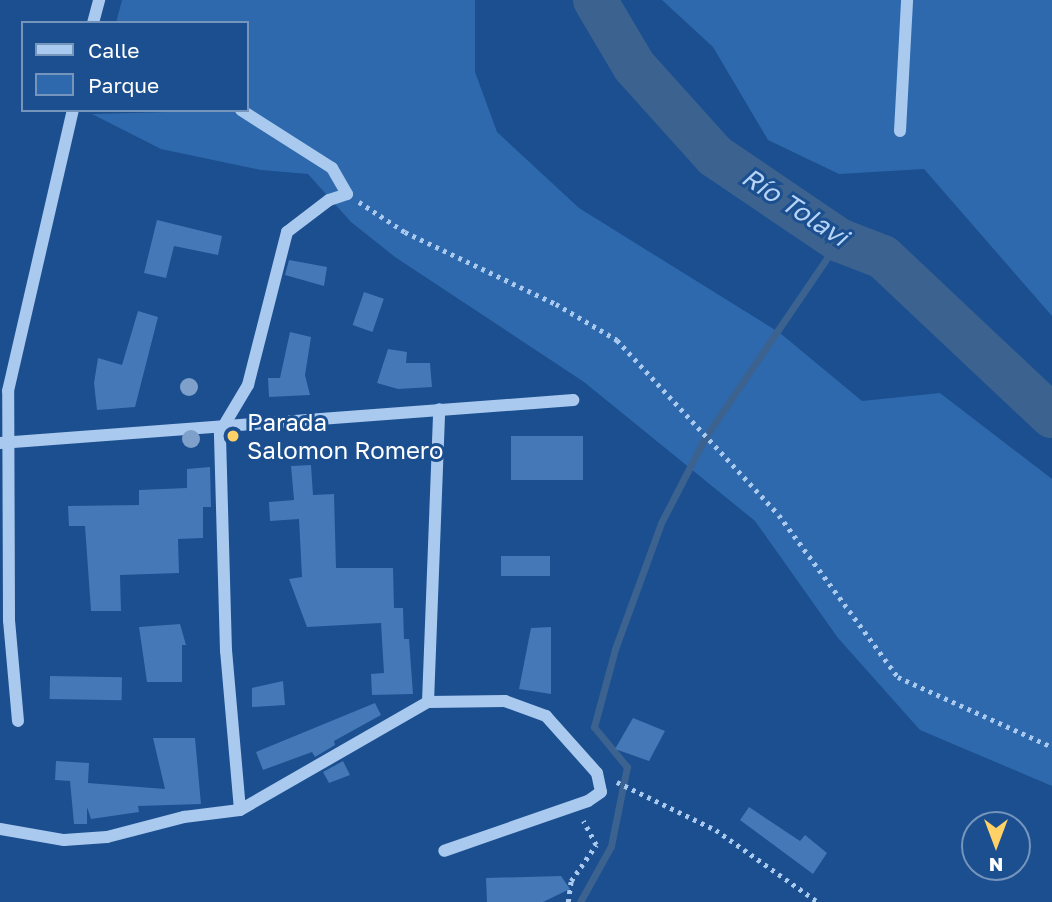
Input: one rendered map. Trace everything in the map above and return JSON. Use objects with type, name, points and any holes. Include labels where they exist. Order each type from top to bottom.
[{"type":"street","points":[[94,21],[99,0]]},
{"type":"street","points":[[900,131],[908,0]]},
{"type":"street","points":[[18,721],[9,621],[5,442],[8,391],[73,112]]},
{"type":"street","points":[[240,810],[226,651],[220,432],[248,385],[287,232],[329,200],[347,194],[332,168],[244,112]]},
{"type":"street","points":[[5,442],[573,400]]},
{"type":"street","points":[[428,702],[439,409]]},
{"type":"street","points":[[0,829],[64,840],[107,837],[184,817],[240,810],[428,702],[505,701],[546,716],[597,773],[601,792],[583,802],[444,851]]},
{"type":"path","points":[[347,194],[405,232],[556,304],[617,340],[779,515],[898,677],[1052,747]]},
{"type":"path","points":[[597,773],[716,830],[818,902]]},
{"type":"path","points":[[568,902],[571,881],[596,845],[584,827],[583,802]]},
{"type":"green space","points":[[122,0],[475,0],[475,72],[497,132],[579,208],[780,333],[862,401],[940,393],[1052,479],[1052,786],[920,730],[838,638],[755,521],[584,382],[395,257],[351,222],[308,174],[261,170],[161,149],[92,114],[248,112],[248,21],[117,21]]},
{"type":"green space","points":[[662,0],[1052,0],[1052,316],[924,169],[839,174],[768,140],[713,47]]},
{"type":"building","points":[[157,220],[222,236],[218,255],[174,246],[166,278],[144,273]]},
{"type":"building","points":[[289,260],[327,267],[324,286],[285,275]]},
{"type":"building","points":[[364,292],[384,299],[372,332],[353,325]]},
{"type":"building","points":[[138,311],[158,317],[135,407],[97,410],[94,383],[98,358],[122,365]]},
{"type":"building","points":[[290,332],[311,337],[305,375],[310,395],[269,397],[268,378],[280,378]]},
{"type":"building","points":[[388,349],[407,352],[406,363],[430,363],[432,387],[398,389],[377,383]]},
{"type":"building","points":[[511,436],[583,436],[583,480],[511,480]]},
{"type":"building","points":[[311,465],[313,495],[334,494],[336,568],[393,568],[394,608],[403,608],[404,639],[409,639],[413,694],[372,695],[371,674],[384,673],[381,623],[307,627],[289,579],[302,577],[299,519],[270,521],[269,502],[294,500],[291,466]]},
{"type":"building","points":[[210,467],[211,507],[203,507],[203,538],[178,539],[179,573],[120,575],[121,611],[91,611],[85,526],[69,526],[68,506],[139,505],[139,490],[187,488],[187,469]]},
{"type":"building","points":[[501,556],[550,556],[550,576],[501,576]]},
{"type":"building","points":[[180,624],[186,645],[182,645],[182,682],[147,682],[139,627]]},
{"type":"building","points":[[551,627],[551,694],[519,689],[531,628]]},
{"type":"building","points":[[50,676],[122,677],[122,700],[50,699]]},
{"type":"building","points":[[283,681],[285,705],[252,707],[252,688]]},
{"type":"building","points":[[375,703],[381,715],[334,741],[335,745],[315,757],[312,752],[263,770],[256,752]]},
{"type":"building","points":[[633,718],[665,731],[649,761],[615,749]]},
{"type":"building","points":[[153,738],[195,738],[201,804],[138,806],[139,812],[91,819],[87,807],[87,824],[74,824],[70,781],[55,780],[56,761],[89,763],[88,783],[165,789]]},
{"type":"building","points":[[343,761],[350,775],[329,783],[323,772]]},
{"type":"building","points":[[749,807],[800,841],[805,835],[827,853],[813,874],[740,820]]},
{"type":"building","points":[[561,876],[570,889],[543,902],[487,902],[486,878]]},
{"type":"waterway","name":"Río Tolavi","points":[[595,0],[634,66],[715,156],[839,240],[883,257],[1052,416]]},
{"type":"waterway","points":[[580,902],[611,846],[627,767],[594,727],[615,649],[661,523],[706,436],[839,240]]},
{"type":"place","name":"Parada Salomon Romero","points":[[233,436]]}]
